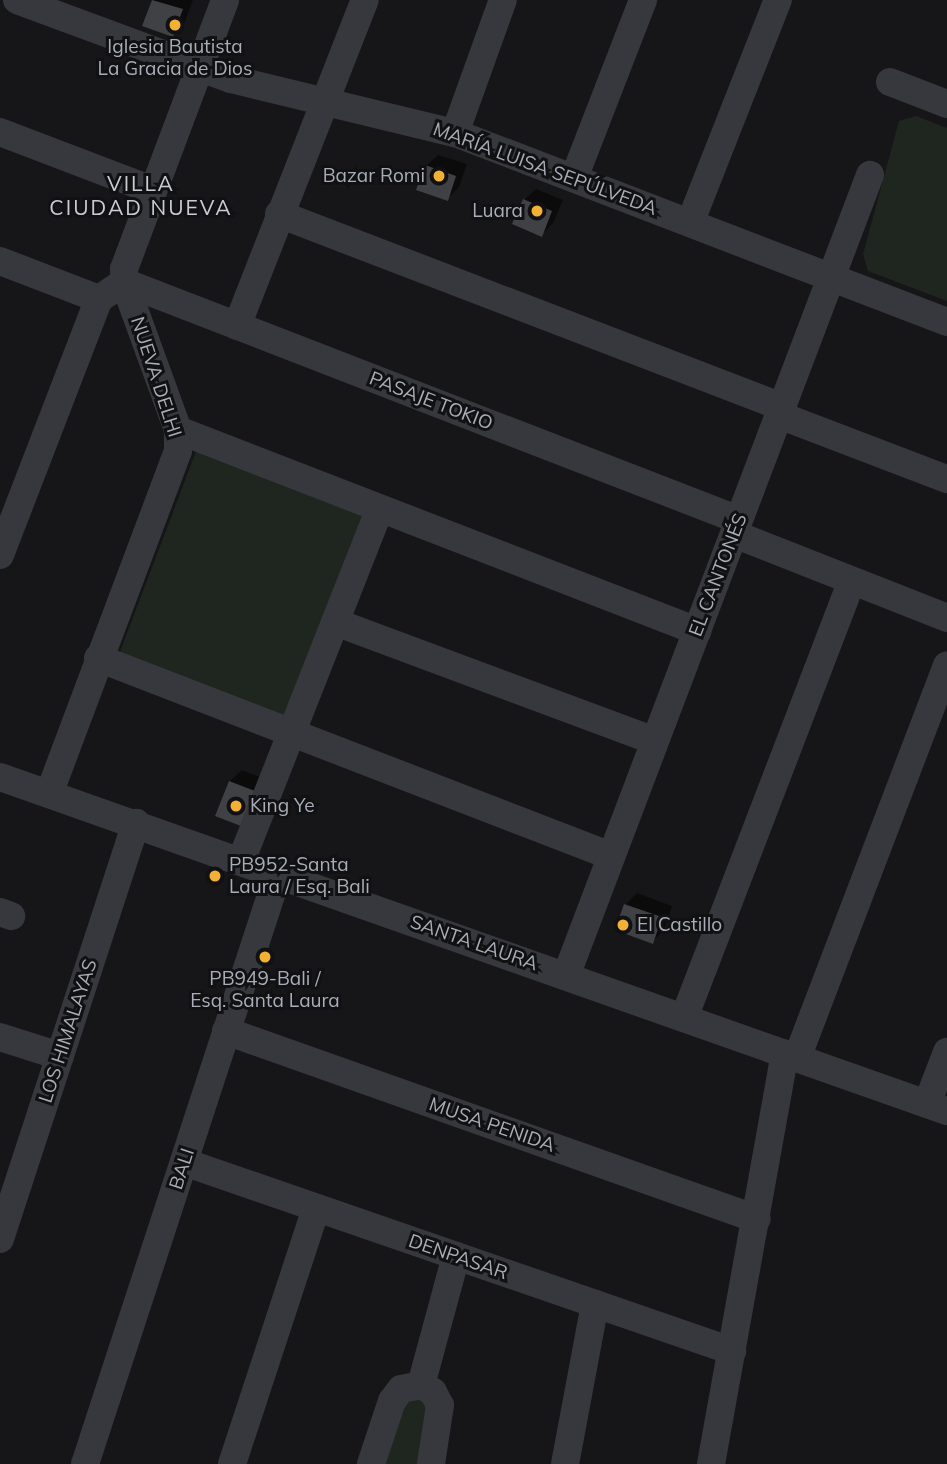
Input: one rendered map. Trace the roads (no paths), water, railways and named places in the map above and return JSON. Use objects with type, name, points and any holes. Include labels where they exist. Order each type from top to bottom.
[{"type":"street","name":"MARÍA LUISA SEPÚLVEDA","points":[[17,0],[197,68],[324,103],[455,132],[947,322]]},
{"type":"street","points":[[0,555],[99,299],[124,282],[126,259],[225,0]]},
{"type":"street","points":[[237,326],[365,0]]},
{"type":"street","points":[[455,132],[503,0]]},
{"type":"street","points":[[574,178],[643,0]]},
{"type":"street","points":[[690,223],[778,0]]},
{"type":"street","points":[[890,82],[947,104]]},
{"type":"street","points":[[0,132],[152,190]]},
{"type":"street","name":"EL CANTONÉS","points":[[566,975],[870,175]]},
{"type":"street","points":[[279,214],[947,479]]},
{"type":"street","points":[[0,261],[99,299]]},
{"type":"street","name":"PASAJE TOKIO","points":[[124,282],[736,527],[852,581],[947,618]]},
{"type":"street","name":"NUEVA DELHI","points":[[49,793],[178,451],[178,430],[124,282]]},
{"type":"street","points":[[178,430],[697,631]]},
{"type":"street","points":[[241,861],[380,509]]},
{"type":"street","points":[[684,1018],[852,581]]},
{"type":"street","points":[[335,622],[655,741]]},
{"type":"street","points":[[98,658],[611,856]]},
{"type":"street","points":[[711,1464],[791,1056],[947,666]]},
{"type":"street","name":"SANTA LAURA","points":[[0,777],[937,1107]]},
{"type":"street","name":"LOS HIMALAYAS","points":[[0,1239],[11,1167],[60,1056],[136,823]]},
{"type":"street","name":"BALI","points":[[85,1464],[278,874]]},
{"type":"street","name":"MUSA PENIDA","points":[[226,1031],[757,1219]]},
{"type":"street","points":[[0,1037],[60,1056]]},
{"type":"street","points":[[937,1107],[947,1052]]},
{"type":"street","name":"DENPASAR","points":[[184,1162],[732,1351]]},
{"type":"street","points":[[232,1464],[316,1208]]},
{"type":"street","points":[[421,1385],[456,1256]]},
{"type":"street","points":[[565,1464],[595,1304]]},
{"type":"street","points":[[371,1464],[392,1401],[401,1389],[421,1385],[433,1392],[440,1405],[431,1464]]},
{"type":"place","name":"Iglesia Bautista La Gracia de Dios","points":[[175,25]]},
{"type":"place","name":"Bazar Romi","points":[[439,176]]},
{"type":"place","name":"Luara","points":[[537,211]]},
{"type":"place","name":"King Ye","points":[[236,806]]},
{"type":"place","name":"PB952-Santa Laura / Esq. Bali","points":[[215,876]]},
{"type":"place","name":"El Castillo","points":[[623,925]]},
{"type":"place","name":"PB949-Bali / Esq. Santa Laura","points":[[265,957]]},
{"type":"district","name":"VILLA CIUDAD NUEVA","points":[[141,195]]}]
